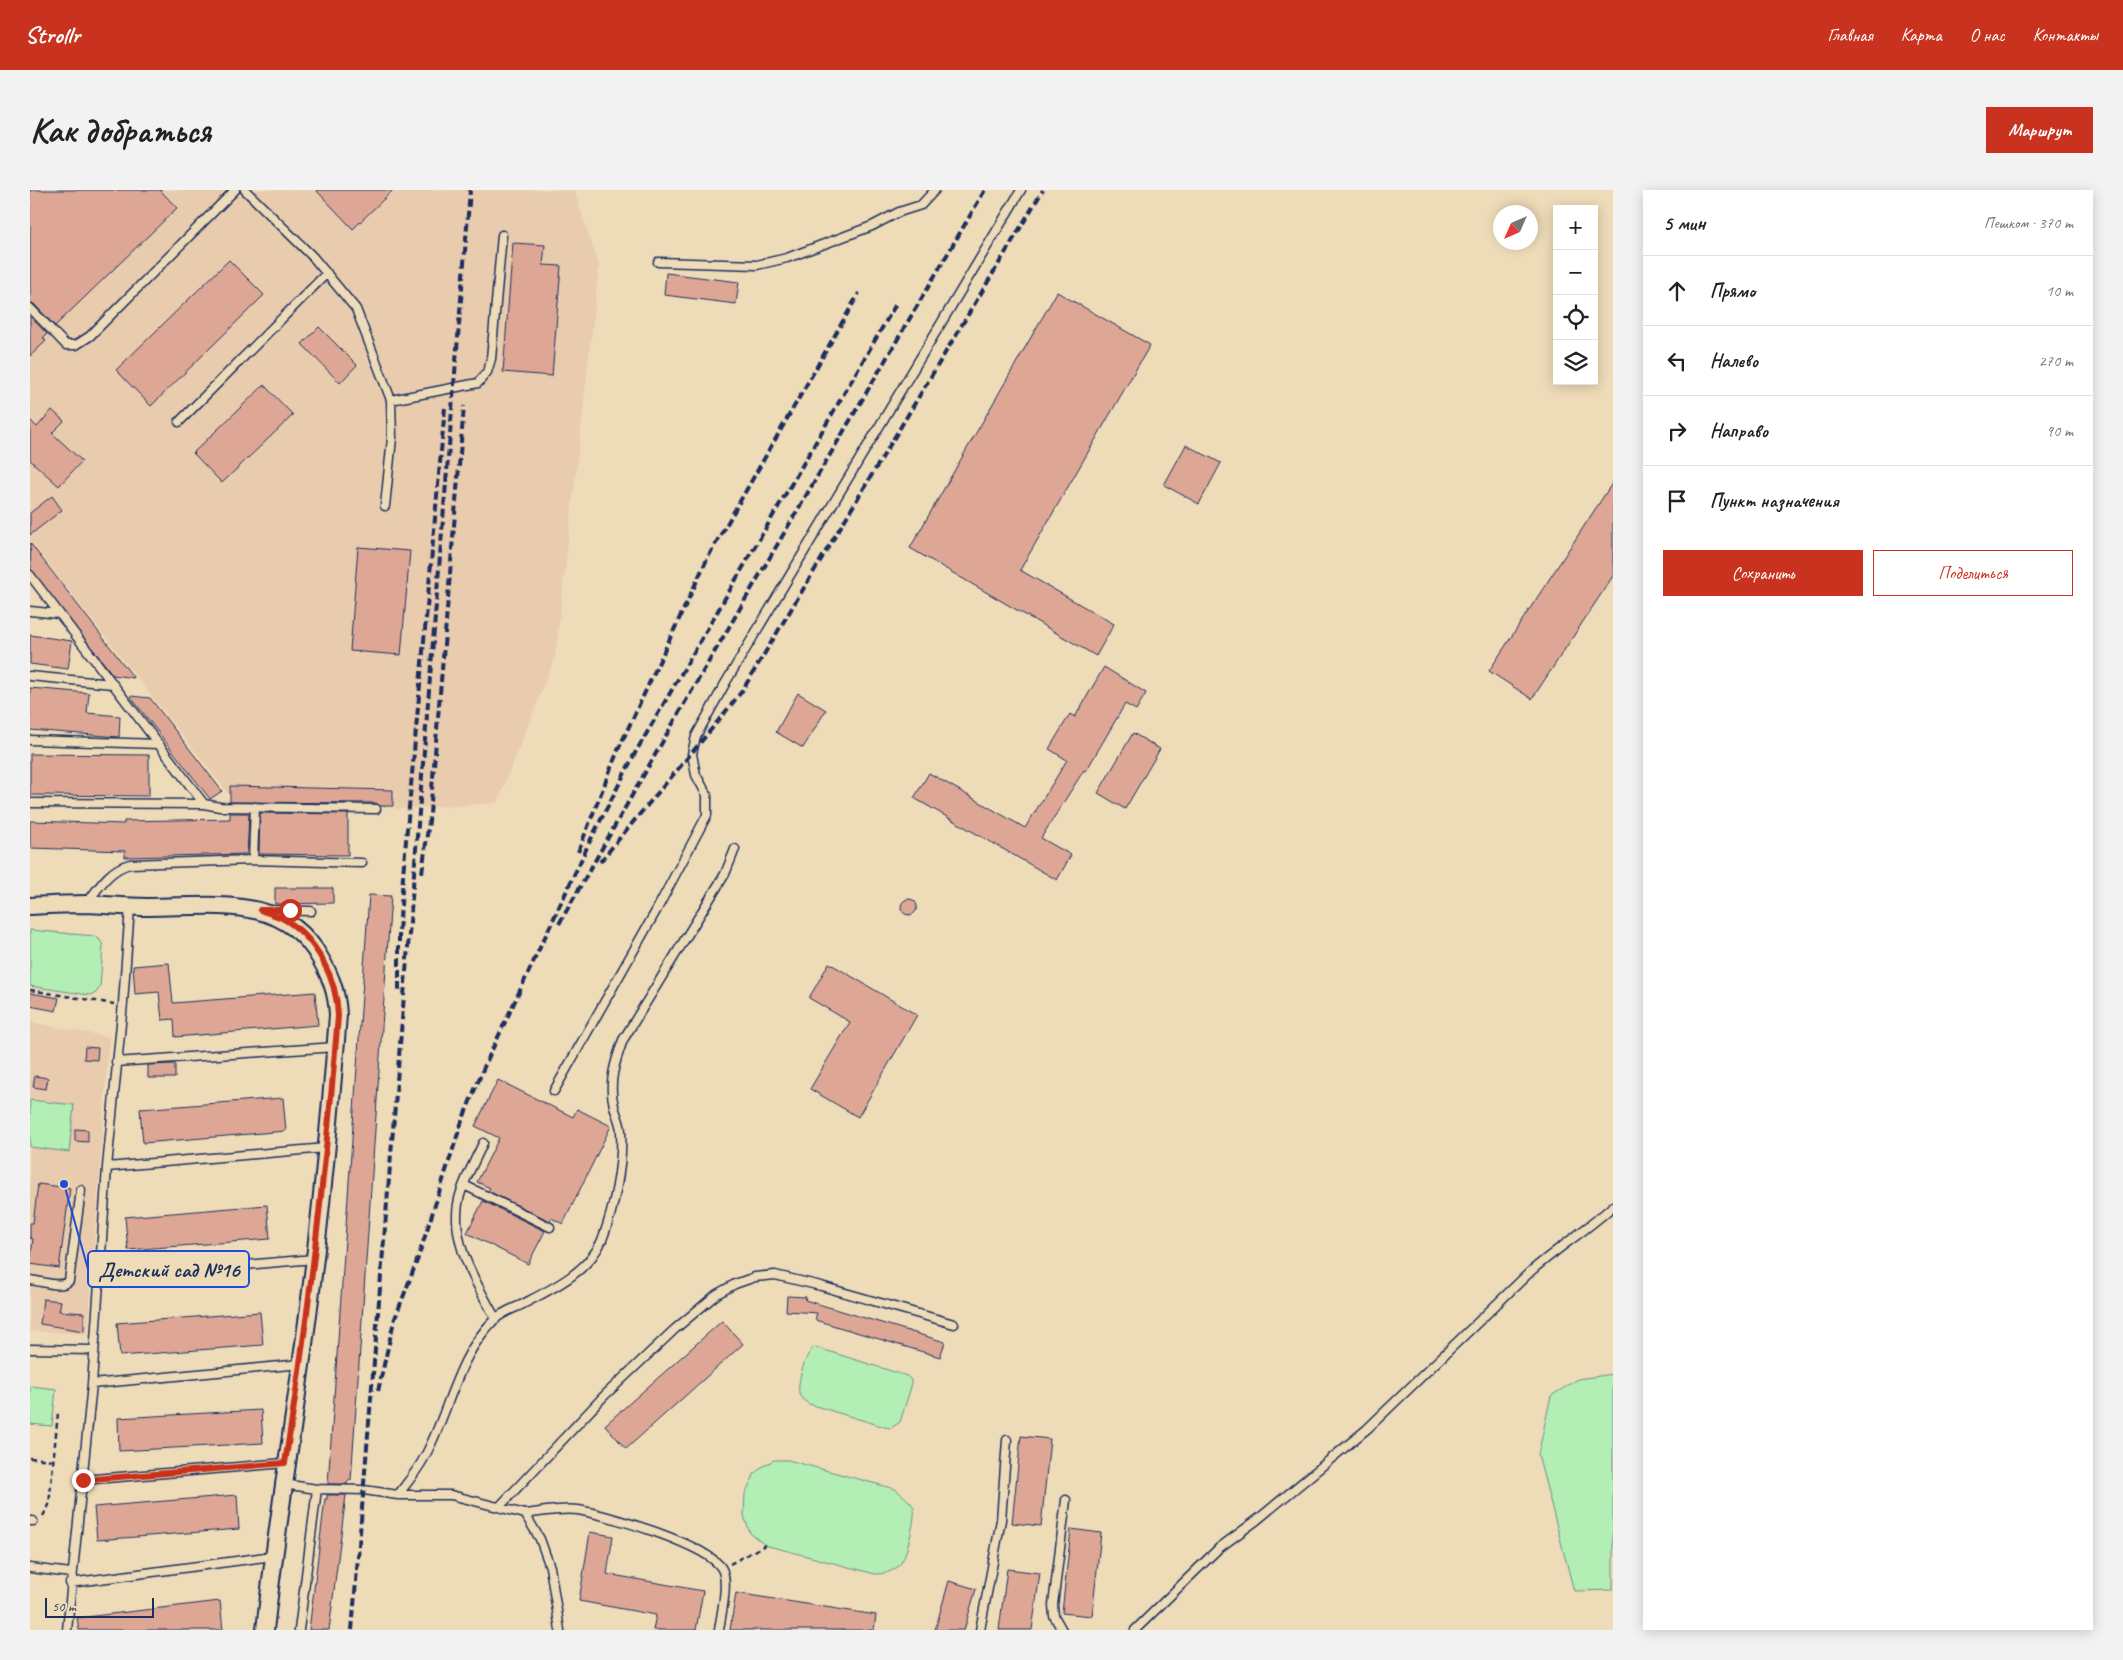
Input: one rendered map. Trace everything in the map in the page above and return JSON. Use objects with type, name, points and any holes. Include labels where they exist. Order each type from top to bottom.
[{"type":"street","points":[[30,906],[86,904],[130,907],[232,907],[260,910],[283,919],[300,932],[314,947],[328,971],[338,1000],[336,1046],[314,1259],[264,1630]]},
{"type":"lane","points":[[30,308],[66,345],[76,345],[90,336],[235,190]]},
{"type":"lane","points":[[245,190],[313,257],[356,309],[391,400],[392,438],[385,506]]},
{"type":"lane","points":[[658,262],[757,265],[787,258],[872,226],[899,212],[920,205],[935,190]]},
{"type":"lane","points":[[554,1091],[656,911],[707,815],[707,795],[696,775],[692,754],[696,736],[726,682],[1021,190]]},
{"type":"lane","points":[[391,400],[478,383],[487,372],[491,359],[502,235]]},
{"type":"lane","points":[[179,422],[327,273]]},
{"type":"lane","points":[[30,575],[204,804]]},
{"type":"lane","points":[[30,610],[59,614]]},
{"type":"lane","points":[[30,676],[112,684]]},
{"type":"lane","points":[[30,740],[159,744]]},
{"type":"lane","points":[[30,804],[204,804],[220,807],[376,809]]},
{"type":"lane","points":[[253,860],[255,807]]},
{"type":"lane","points":[[398,1495],[425,1457],[452,1389],[471,1352],[496,1319],[566,1279],[587,1262],[601,1242],[610,1215],[620,1159],[622,1130],[611,1091],[613,1066],[623,1040],[725,874],[735,849]]},
{"type":"lane","points":[[86,904],[108,876],[120,866],[130,864],[253,860],[362,863]]},
{"type":"lane","points":[[67,1630],[71,1573],[83,1480],[92,1384],[107,1167],[130,907]]},
{"type":"lane","points":[[260,910],[311,911]]},
{"type":"lane","points":[[116,1062],[336,1046]]},
{"type":"lane","points":[[483,1143],[460,1193],[456,1222],[459,1239],[478,1286],[496,1319]]},
{"type":"lane","points":[[107,1167],[326,1148]]},
{"type":"lane","points":[[464,1185],[550,1228]]},
{"type":"lane","points":[[30,1280],[60,1285],[66,1284],[69,1281],[81,1190]]},
{"type":"lane","points":[[1135,1630],[1219,1548],[1257,1520],[1367,1429],[1530,1272],[1555,1250],[1613,1206]]},
{"type":"lane","points":[[100,1278],[314,1259]]},
{"type":"lane","points":[[500,1506],[604,1396],[667,1336],[717,1294],[734,1284],[755,1277],[775,1275],[821,1286],[954,1324]]},
{"type":"lane","points":[[30,1348],[94,1350]]},
{"type":"lane","points":[[92,1384],[301,1364]]},
{"type":"lane","points":[[980,1630],[1001,1520],[1007,1440]]},
{"type":"lane","points":[[83,1480],[285,1463]]},
{"type":"lane","points":[[283,1484],[317,1489],[364,1490],[398,1495],[451,1495],[500,1506],[525,1514],[576,1510],[611,1517],[649,1530],[704,1553],[722,1569],[725,1587],[719,1630]]},
{"type":"lane","points":[[299,1630],[317,1489]]},
{"type":"lane","points":[[1062,1630],[1054,1616],[1053,1606],[1066,1500]]},
{"type":"lane","points":[[525,1514],[540,1538],[550,1568],[560,1630]]},
{"type":"lane","points":[[70,1583],[273,1556]]},
{"type":"lane","points":[[30,1568],[71,1573]]},
{"type":"path","points":[[30,990],[104,1003],[123,1003]]},
{"type":"path","points":[[32,1521],[42,1518],[49,1506],[58,1412]]},
{"type":"path","points":[[30,1458],[53,1460]]},
{"type":"path","points":[[722,1569],[765,1545]]},
{"type":"shaded area","points":[[30,190],[574,190],[599,267],[555,657],[497,803],[395,809],[394,789],[230,786],[228,793],[30,541]]},
{"type":"shaded area","points":[[30,1022],[109,1037],[88,1334],[30,1331]]},
{"type":"green space","points":[[30,930],[94,936],[99,939],[103,945],[100,987],[96,993],[89,995],[30,986]]},
{"type":"green space","points":[[30,1100],[74,1105],[69,1152],[30,1147]]},
{"type":"green space","points":[[815,1347],[907,1376],[911,1380],[911,1387],[900,1422],[891,1428],[885,1427],[809,1404],[804,1400],[800,1396],[799,1391],[800,1377],[808,1355]]},
{"type":"green space","points":[[1613,1374],[1613,1590],[1574,1591],[1538,1455],[1551,1396],[1578,1379]]},
{"type":"green space","points":[[30,1386],[56,1389],[52,1426],[30,1424]]},
{"type":"green space","points":[[774,1460],[788,1460],[895,1489],[903,1495],[913,1505],[914,1513],[909,1543],[900,1564],[890,1571],[875,1574],[765,1545],[750,1533],[744,1516],[745,1494],[755,1473]]},
{"type":"building","points":[[30,190],[160,190],[177,208],[55,326],[30,302]]},
{"type":"building","points":[[316,190],[393,190],[353,229]]},
{"type":"building","points":[[513,243],[545,245],[543,265],[561,266],[552,376],[503,372]]},
{"type":"building","points":[[229,260],[264,295],[151,406],[116,370]]},
{"type":"building","points":[[666,273],[739,282],[736,304],[664,295]]},
{"type":"building","points":[[1057,292],[1150,345],[1020,570],[1114,624],[1096,656],[910,548]]},
{"type":"building","points":[[30,316],[47,334],[43,338],[46,341],[30,356]]},
{"type":"building","points":[[319,327],[357,365],[340,383],[302,344]]},
{"type":"building","points":[[264,385],[293,415],[222,483],[193,453]]},
{"type":"building","points":[[52,410],[64,421],[52,433],[82,461],[59,486],[30,460],[30,420],[37,427]]},
{"type":"building","points":[[1186,445],[1221,463],[1199,504],[1164,485]]},
{"type":"building","points":[[1613,482],[1613,576],[1532,699],[1489,671]]},
{"type":"building","points":[[52,496],[62,510],[30,535],[30,513]]},
{"type":"building","points":[[30,543],[134,678],[113,675],[31,570]]},
{"type":"building","points":[[358,547],[410,551],[401,655],[350,651]]},
{"type":"building","points":[[30,635],[72,641],[68,669],[30,664]]},
{"type":"building","points":[[1104,667],[1146,693],[1136,710],[1125,704],[1086,771],[1084,770],[1041,838],[1071,855],[1057,880],[914,798],[929,773],[1025,828],[1067,760],[1049,749],[1070,714],[1075,717]]},
{"type":"building","points":[[30,688],[89,693],[87,713],[120,716],[119,737],[30,730]]},
{"type":"building","points":[[798,693],[826,710],[803,748],[776,732]]},
{"type":"building","points":[[130,696],[150,698],[222,791],[210,799]]},
{"type":"building","points":[[1133,733],[1160,749],[1125,809],[1098,793]]},
{"type":"building","points":[[30,754],[149,755],[149,796],[30,795]]},
{"type":"building","points":[[230,786],[393,790],[393,806],[380,806],[376,803],[230,802]]},
{"type":"building","points":[[230,813],[249,813],[247,854],[125,857],[125,851],[30,848],[30,821],[124,824],[124,821],[230,819]]},
{"type":"building","points":[[260,813],[348,814],[348,855],[259,854]]},
{"type":"building","points":[[275,888],[333,888],[333,903],[275,904]]},
{"type":"building","points":[[369,895],[391,896],[351,1480],[348,1480],[347,1484],[328,1484]]},
{"type":"building","points":[[906,899],[912,899],[917,904],[915,913],[906,915],[901,910],[901,904]]},
{"type":"building","points":[[169,963],[173,1003],[315,992],[318,1025],[175,1037],[174,1019],[162,1020],[159,992],[135,994],[133,966]]},
{"type":"building","points":[[829,963],[917,1015],[858,1117],[810,1089],[850,1022],[809,998]]},
{"type":"building","points":[[30,993],[59,998],[56,1011],[30,1006]]},
{"type":"building","points":[[85,1047],[98,1048],[97,1060],[84,1059]]},
{"type":"building","points":[[175,1064],[175,1078],[148,1078],[148,1065]]},
{"type":"building","points":[[35,1076],[48,1078],[46,1089],[33,1087]]},
{"type":"building","points":[[498,1080],[573,1117],[577,1109],[611,1126],[563,1224],[551,1218],[550,1221],[488,1191],[490,1188],[477,1182],[499,1138],[475,1126]]},
{"type":"building","points":[[283,1098],[286,1131],[143,1143],[140,1109]]},
{"type":"building","points":[[75,1129],[88,1130],[88,1142],[75,1141]]},
{"type":"building","points":[[38,1184],[70,1188],[59,1268],[30,1264],[33,1239],[30,1238],[30,1223],[33,1223]]},
{"type":"building","points":[[483,1201],[545,1231],[528,1264],[467,1233]]},
{"type":"building","points":[[267,1205],[270,1239],[128,1250],[125,1217]]},
{"type":"building","points":[[787,1296],[806,1297],[805,1300],[945,1342],[940,1357],[815,1320],[817,1313],[786,1311]]},
{"type":"building","points":[[43,1299],[61,1301],[59,1311],[84,1313],[84,1331],[40,1324]]},
{"type":"building","points":[[260,1312],[263,1345],[120,1356],[117,1323]]},
{"type":"building","points":[[722,1321],[743,1344],[626,1449],[605,1425]]},
{"type":"building","points":[[261,1410],[263,1443],[119,1451],[118,1418]]},
{"type":"building","points":[[1021,1436],[1050,1439],[1041,1526],[1012,1523]]},
{"type":"building","points":[[237,1495],[239,1529],[97,1540],[94,1507]]},
{"type":"building","points":[[327,1495],[346,1495],[329,1630],[309,1630],[325,1499],[327,1499]]},
{"type":"building","points":[[1071,1529],[1101,1533],[1092,1616],[1062,1613]]},
{"type":"building","points":[[590,1532],[613,1536],[607,1574],[703,1591],[696,1630],[653,1630],[656,1615],[579,1601]]},
{"type":"building","points":[[1007,1569],[1040,1573],[1032,1630],[999,1630]]},
{"type":"building","points":[[949,1581],[976,1589],[964,1630],[935,1630]]},
{"type":"building","points":[[736,1593],[876,1615],[874,1630],[730,1630]]},
{"type":"building","points":[[220,1601],[223,1630],[79,1630],[77,1618]]},
{"type":"railway","points":[[352,1630],[470,190]]},
{"type":"railway","points":[[559,924],[684,704],[985,190]]},
{"type":"railway","points":[[600,862],[742,691],[1043,190]]},
{"type":"railway","points":[[578,852],[618,750],[708,557],[859,293]]},
{"type":"railway","points":[[378,1391],[394,1321],[418,1258],[462,1121],[484,1067],[590,841],[634,755],[896,304]]},
{"type":"railway","points":[[422,873],[430,813],[464,406]]},
{"type":"railway","points":[[399,990],[399,932],[404,863],[445,407]]},
{"type":"place","name":"Детский сад №16","points":[[64,1184]]},
{"type":"route","points":[[83,1480],[285,1463],[301,1364],[314,1259],[338,1016],[338,1000],[332,979],[314,947],[300,932],[283,919],[260,910],[290,910]]}]
